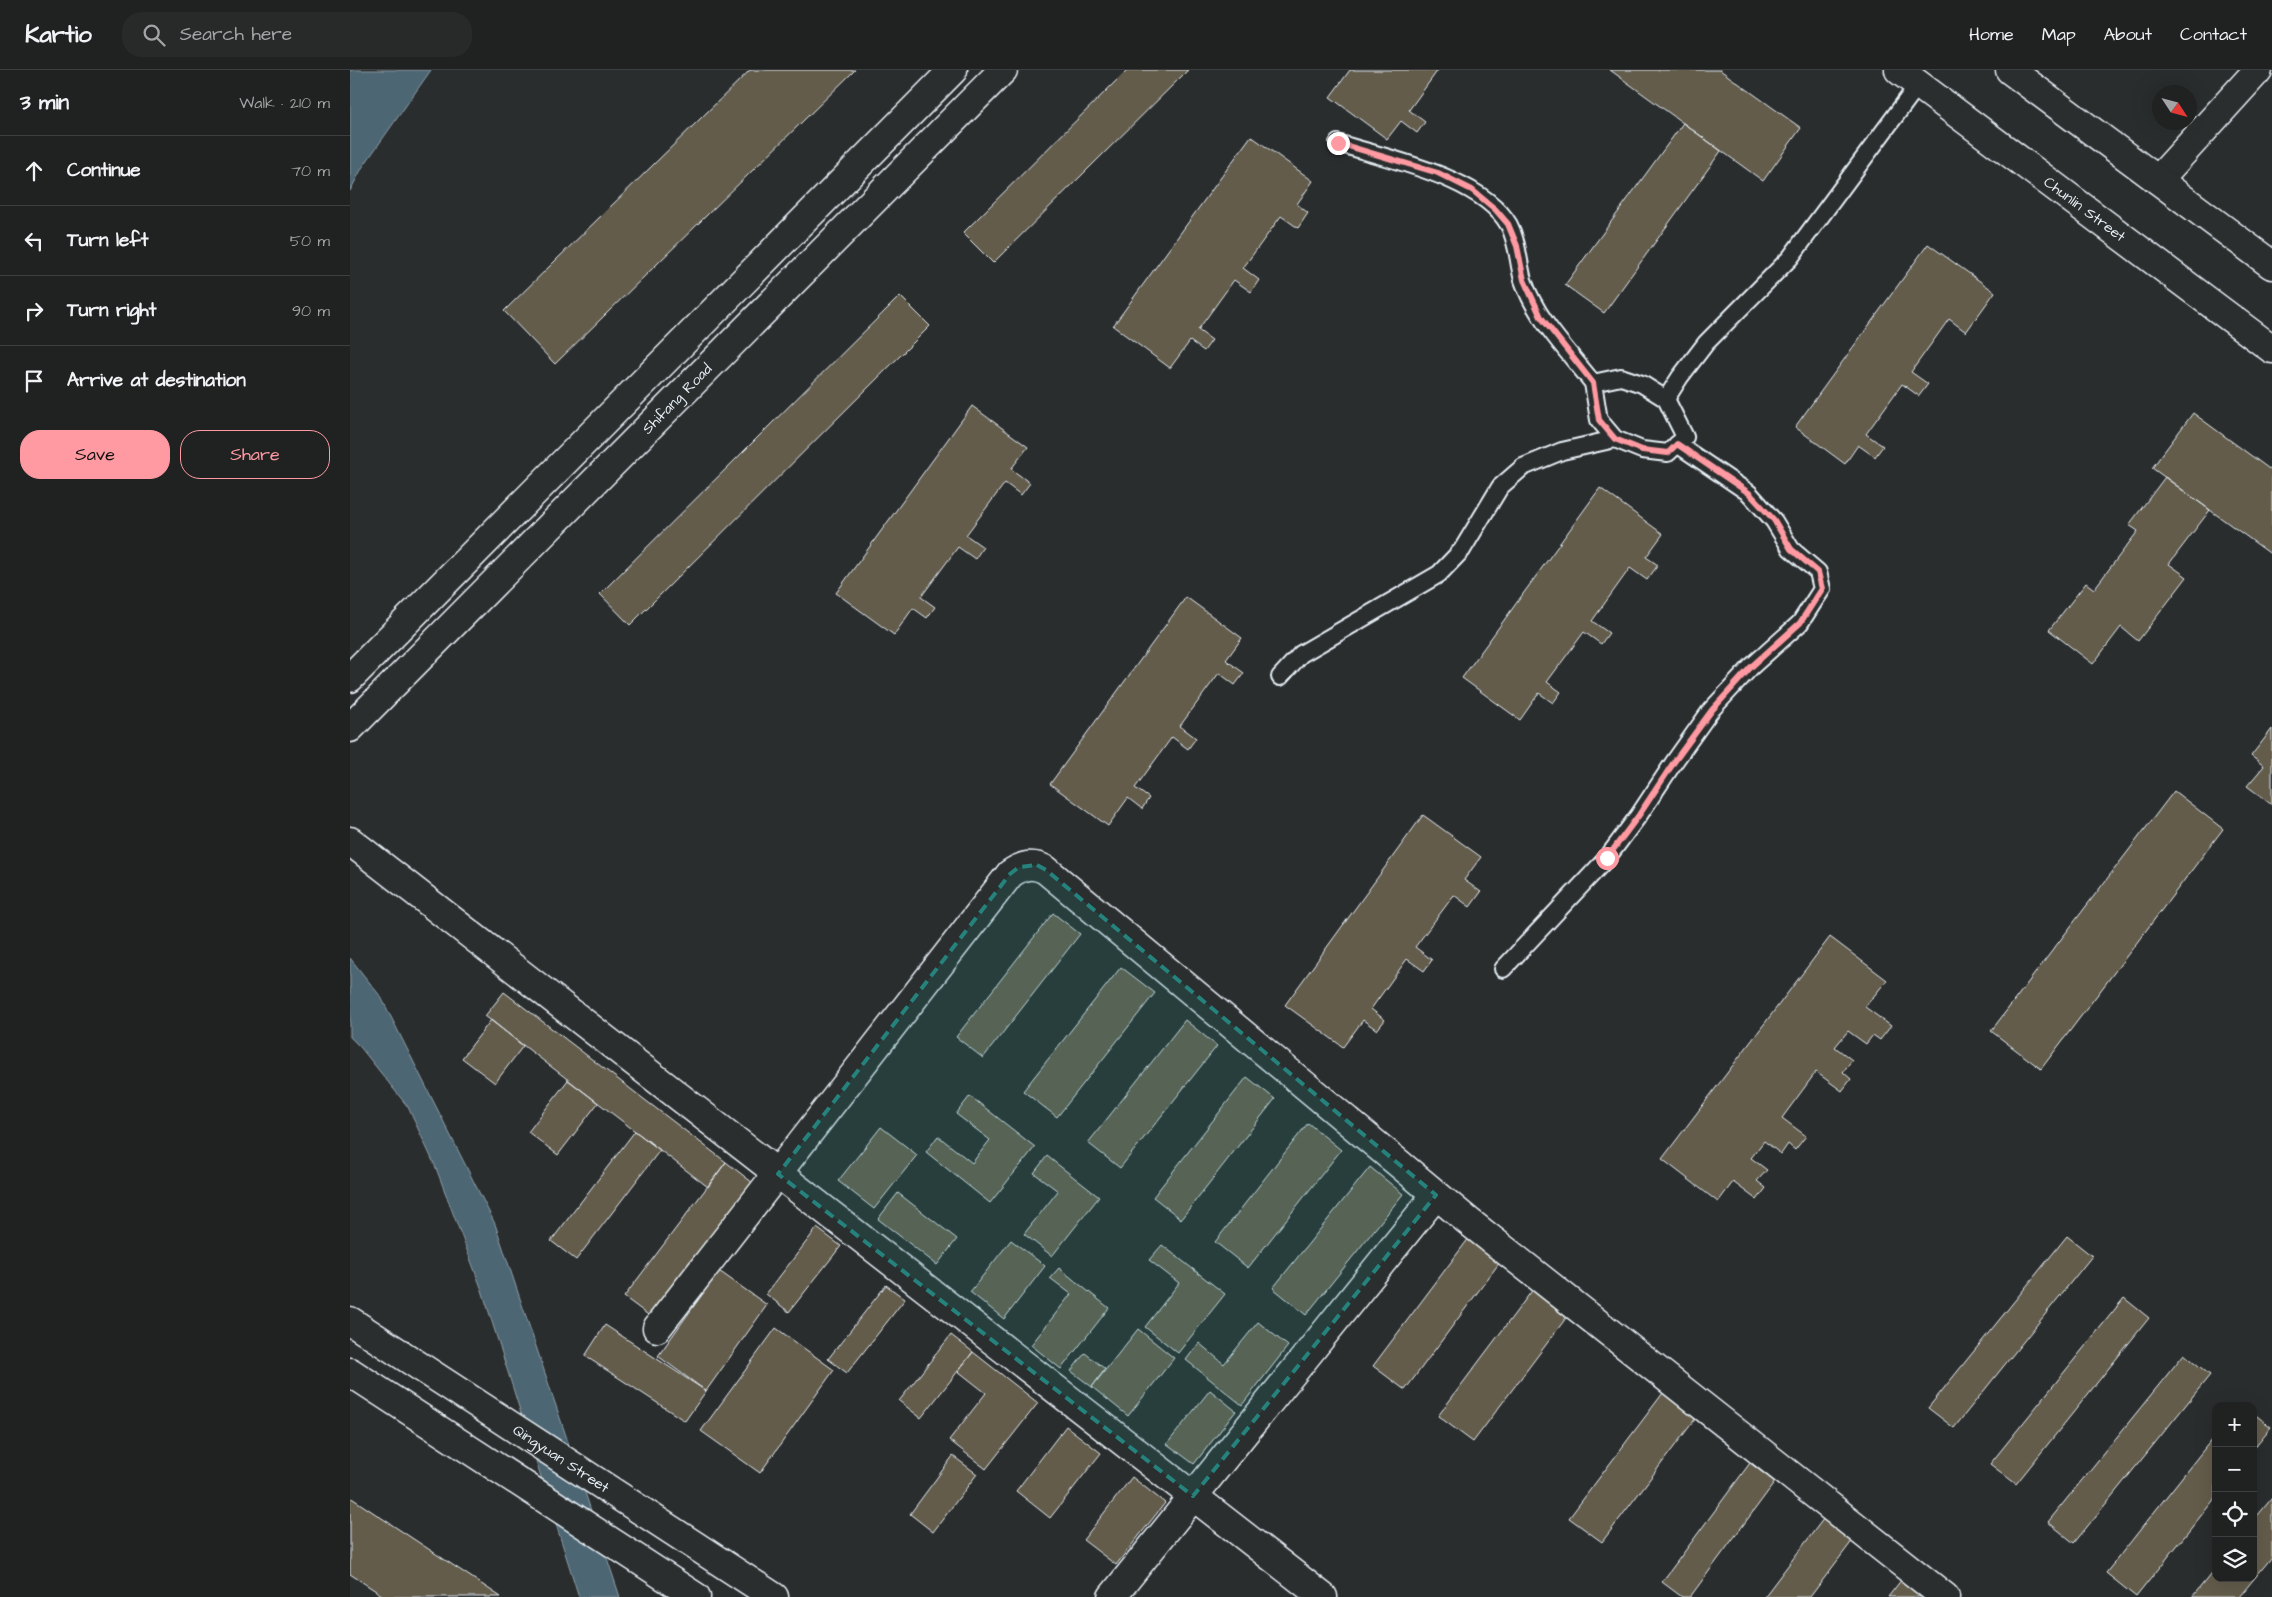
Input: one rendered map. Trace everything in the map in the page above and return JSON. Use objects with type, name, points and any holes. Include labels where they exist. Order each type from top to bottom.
[{"type":"street","points":[[350,678],[953,70]]},
{"type":"street","name":"Shifang Road","points":[[350,728],[1003,70]]},
{"type":"street","points":[[2010,70],[2272,266]]},
{"type":"street","points":[[2158,180],[2258,70]]},
{"type":"street","name":"Chunlin Street","points":[[1909,77],[2272,349]]},
{"type":"street","points":[[350,841],[1323,1597]]},
{"type":"street","points":[[657,1328],[1010,874],[1019,867],[1037,865],[1046,870],[1436,1195],[1945,1597]]},
{"type":"street","points":[[1112,1597],[1436,1195]]},
{"type":"street","name":"Qingyuan Street","points":[[350,1321],[774,1597]]},
{"type":"street","points":[[350,1372],[696,1597]]},
{"type":"lane","points":[[1666,400],[1680,377],[1706,343],[1790,258],[1909,77]]},
{"type":"lane","points":[[1338,143],[1438,173],[1472,190],[1495,209],[1508,224],[1517,246],[1524,280],[1541,317],[1593,383],[1599,420],[1615,439],[1642,450],[1668,453],[1685,436],[1666,400],[1642,384],[1621,377],[1593,383]]},
{"type":"lane","points":[[1280,677],[1301,654],[1439,574],[1462,550],[1500,487],[1523,467],[1562,451],[1615,439]]},
{"type":"lane","points":[[1502,969],[1607,858],[1712,710],[1751,667],[1800,623],[1822,589],[1818,572],[1791,549],[1774,520],[1749,493],[1677,444]]},
{"type":"highlighted area","points":[[1037,865],[1046,870],[1436,1195],[1193,1496],[778,1174],[1010,874],[1019,867]]},
{"type":"water","points":[[350,70],[431,70],[362,168],[350,191]]},
{"type":"water","points":[[350,958],[381,997],[495,1224],[620,1597],[579,1597],[482,1290],[436,1168],[408,1107],[350,1037]]},
{"type":"building","points":[[750,70],[855,70],[555,364],[504,311]]},
{"type":"building","points":[[1127,70],[1188,70],[993,263],[963,233]]},
{"type":"building","points":[[1350,70],[1438,70],[1409,110],[1425,122],[1417,133],[1401,121],[1387,139],[1330,97]]},
{"type":"building","points":[[1610,70],[1720,70],[1801,128],[1763,181]]},
{"type":"building","points":[[1683,123],[1721,151],[1604,313],[1565,285]]},
{"type":"building","points":[[1251,136],[1313,181],[1297,204],[1308,213],[1298,228],[1281,216],[1243,268],[1259,280],[1251,292],[1234,280],[1198,330],[1212,340],[1204,351],[1190,341],[1170,368],[1113,326]]},
{"type":"building","points":[[1928,244],[1995,292],[1966,332],[1949,319],[1911,372],[1928,384],[1919,396],[1902,384],[1866,434],[1883,446],[1875,457],[1858,445],[1845,464],[1795,427]]},
{"type":"building","points":[[900,296],[930,326],[630,625],[600,594]]},
{"type":"building","points":[[972,406],[1028,447],[1011,469],[1030,483],[1021,495],[1005,483],[966,535],[983,547],[975,559],[958,547],[921,597],[935,607],[927,618],[913,608],[894,635],[836,593]]},
{"type":"building","points":[[2193,413],[2272,471],[2272,555],[2152,468]]},
{"type":"building","points":[[2165,477],[2210,510],[2169,564],[2187,577],[2138,641],[2121,627],[2093,664],[2049,630],[2086,583],[2094,589],[2138,531],[2129,525]]},
{"type":"building","points":[[1600,488],[1663,534],[1646,557],[1658,565],[1647,580],[1630,568],[1592,621],[1609,633],[1601,644],[1584,632],[1547,682],[1561,692],[1553,703],[1539,693],[1520,720],[1462,678]]},
{"type":"building","points":[[1186,597],[1242,638],[1226,660],[1244,673],[1235,685],[1219,673],[1180,726],[1196,738],[1188,749],[1172,737],[1135,788],[1149,798],[1142,809],[1128,798],[1108,826],[1050,784]]},
{"type":"building","points":[[2272,729],[2272,805],[2247,786],[2264,766],[2251,756]]},
{"type":"building","points":[[2174,791],[2223,829],[2041,1069],[1991,1031]]},
{"type":"building","points":[[1423,815],[1481,857],[1464,880],[1481,892],[1470,907],[1454,895],[1415,947],[1432,960],[1424,971],[1407,959],[1371,1009],[1385,1020],[1377,1030],[1363,1020],[1343,1047],[1285,1005]]},
{"type":"building","points":[[1053,913],[1080,934],[983,1058],[956,1037]]},
{"type":"building","points":[[1830,937],[1887,980],[1865,1007],[1891,1026],[1880,1040],[1873,1035],[1866,1044],[1848,1031],[1835,1047],[1852,1060],[1843,1072],[1851,1079],[1842,1091],[1816,1072],[1782,1118],[1806,1136],[1795,1150],[1788,1144],[1781,1154],[1764,1141],[1751,1158],[1767,1170],[1757,1181],[1766,1188],[1757,1200],[1733,1182],[1718,1202],[1662,1159]]},
{"type":"building","points":[[1121,967],[1155,993],[1057,1117],[1023,1091]]},
{"type":"building","points":[[504,992],[726,1162],[708,1187],[485,1016]]},
{"type":"building","points":[[491,1020],[523,1046],[495,1083],[462,1058]]},
{"type":"building","points":[[1185,1020],[1217,1046],[1120,1168],[1088,1143]]},
{"type":"building","points":[[1247,1077],[1275,1099],[1181,1219],[1153,1197]]},
{"type":"building","points":[[568,1080],[598,1103],[558,1155],[528,1132]]},
{"type":"building","points":[[970,1096],[1035,1147],[990,1203],[926,1152],[938,1136],[972,1163],[990,1140],[956,1114]]},
{"type":"building","points":[[1308,1123],[1341,1150],[1248,1268],[1215,1242]]},
{"type":"building","points":[[881,1127],[917,1155],[874,1209],[838,1181]]},
{"type":"building","points":[[635,1131],[660,1150],[576,1260],[551,1241]]},
{"type":"building","points":[[1047,1156],[1099,1197],[1052,1256],[1024,1234],[1058,1191],[1034,1173]]},
{"type":"building","points":[[726,1162],[753,1183],[651,1317],[624,1297]]},
{"type":"building","points":[[1370,1167],[1403,1194],[1306,1315],[1273,1288]]},
{"type":"building","points":[[898,1193],[957,1239],[937,1265],[878,1219]]},
{"type":"building","points":[[817,1228],[841,1246],[789,1312],[766,1294]]},
{"type":"building","points":[[2067,1236],[2092,1256],[1954,1428],[1928,1408]]},
{"type":"building","points":[[1469,1238],[1500,1262],[1405,1390],[1373,1366]]},
{"type":"building","points":[[1011,1240],[1045,1266],[1004,1319],[970,1292]]},
{"type":"building","points":[[1162,1245],[1225,1294],[1178,1353],[1145,1327],[1179,1283],[1149,1260]]},
{"type":"building","points":[[1059,1268],[1109,1308],[1061,1369],[1031,1345],[1071,1294],[1050,1278]]},
{"type":"building","points":[[719,1271],[767,1305],[706,1391],[658,1356]]},
{"type":"building","points":[[886,1285],[905,1299],[847,1373],[828,1359]]},
{"type":"building","points":[[1534,1288],[1569,1314],[1473,1442],[1438,1416]]},
{"type":"building","points":[[2124,1298],[2149,1318],[2016,1484],[1990,1464]]},
{"type":"building","points":[[1258,1322],[1288,1346],[1242,1405],[1186,1360],[1199,1343],[1224,1364]]},
{"type":"building","points":[[605,1325],[706,1391],[685,1421],[585,1356]]},
{"type":"building","points":[[776,1328],[834,1370],[760,1473],[701,1431]]},
{"type":"building","points":[[1138,1329],[1174,1358],[1128,1416],[1092,1387]]},
{"type":"building","points":[[951,1335],[973,1352],[921,1418],[899,1401]]},
{"type":"building","points":[[973,1352],[1038,1403],[986,1469],[949,1440],[986,1393],[958,1371]]},
{"type":"building","points":[[1085,1353],[1105,1369],[1092,1387],[1071,1371]]},
{"type":"building","points":[[2184,1354],[2210,1375],[2074,1543],[2048,1522]]},
{"type":"building","points":[[1666,1389],[1699,1414],[1602,1542],[1569,1518]]},
{"type":"building","points":[[1210,1390],[1236,1411],[1194,1464],[1167,1444]]},
{"type":"building","points":[[2257,1416],[2271,1427],[2257,1444]]},
{"type":"building","points":[[1066,1426],[1101,1453],[1050,1518],[1016,1491]]},
{"type":"building","points":[[2212,1439],[2212,1502],[2136,1597],[2106,1573]]},
{"type":"building","points":[[953,1456],[977,1474],[933,1532],[910,1514]]},
{"type":"building","points":[[1750,1463],[1775,1482],[1690,1597],[1682,1597],[1662,1582]]},
{"type":"building","points":[[1132,1477],[1165,1503],[1116,1565],[1083,1540]]},
{"type":"building","points":[[350,1497],[501,1597],[385,1597],[350,1574]]},
{"type":"building","points":[[2272,1498],[2272,1557],[2257,1575],[2257,1537],[2257,1516]]},
{"type":"building","points":[[1827,1514],[1856,1536],[1810,1597],[1764,1597]]},
{"type":"building","points":[[2212,1573],[2212,1582],[2251,1582],[2239,1597],[2192,1597]]},
{"type":"building","points":[[1906,1574],[1935,1597],[1888,1597]]},
{"type":"route","points":[[1338,143],[1438,173],[1472,190],[1495,209],[1508,224],[1517,246],[1524,280],[1541,317],[1593,383],[1599,420],[1615,439],[1642,450],[1668,453],[1677,444],[1749,493],[1774,520],[1791,549],[1818,572],[1822,589],[1800,623],[1751,667],[1712,710],[1607,858]]}]
